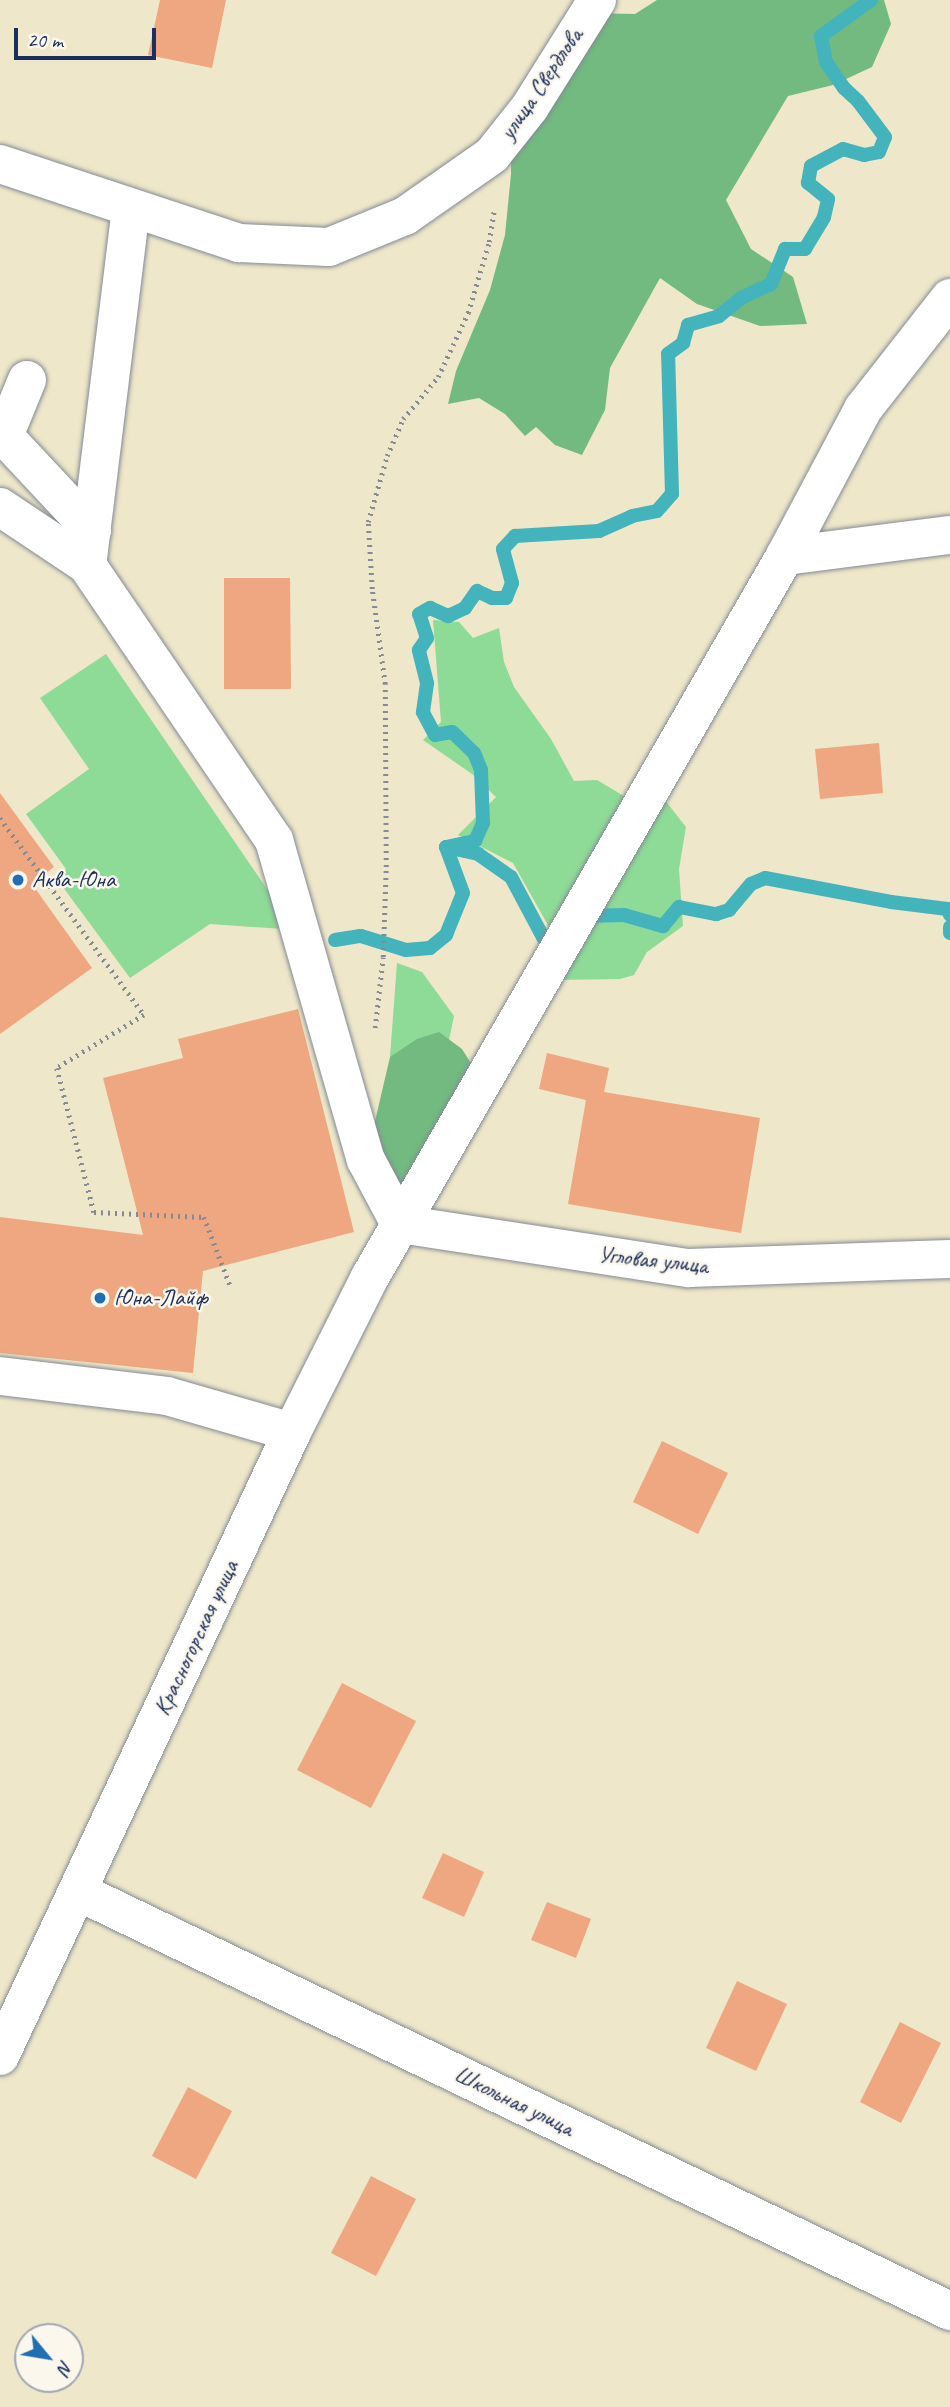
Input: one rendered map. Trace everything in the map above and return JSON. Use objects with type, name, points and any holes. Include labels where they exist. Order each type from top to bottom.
[{"type":"street","name":"улица Свердлова","points":[[0,164],[239,243],[328,247],[404,216],[492,155],[530,107],[597,0]]},
{"type":"street","points":[[90,547],[131,208]]},
{"type":"street","name":"Красногорская улица","points":[[0,2056],[292,1432],[370,1277],[785,556],[863,410],[950,298]]},
{"type":"street","points":[[27,380],[5,436],[90,547],[274,839],[366,1160],[400,1224]]},
{"type":"street","points":[[0,508],[90,547]]},
{"type":"street","points":[[785,556],[950,535]]},
{"type":"street","name":"Угловая улица","points":[[400,1224],[689,1268],[950,1259]]},
{"type":"street","points":[[0,1376],[167,1396],[292,1432]]},
{"type":"street","name":"Школьная улица","points":[[79,1892],[950,2311]]},
{"type":"path","points":[[383,957],[385,684],[372,589],[368,522],[387,456],[403,419],[438,377],[468,313],[489,242],[499,167],[492,155]]},
{"type":"path","points":[[0,818],[144,1015],[57,1068],[94,1212],[204,1217],[230,1285]]},
{"type":"green space","points":[[657,0],[884,0],[891,24],[872,67],[833,85],[788,96],[726,200],[751,249],[793,277],[807,324],[760,326],[697,304],[660,278],[610,368],[605,410],[582,455],[555,445],[536,427],[525,436],[505,414],[479,398],[448,404],[456,371],[490,290],[505,235],[511,174],[511,116],[585,13],[635,14]]},
{"type":"green space","points":[[433,620],[459,622],[473,638],[499,628],[504,662],[514,687],[551,739],[574,781],[597,780],[629,799],[553,934],[513,863],[458,835],[496,797],[472,774],[423,740],[441,722]]},
{"type":"green space","points":[[106,654],[269,892],[283,929],[210,924],[130,978],[57,879],[66,869],[26,814],[89,769],[40,698]]},
{"type":"green space","points":[[664,799],[686,827],[679,869],[683,926],[647,952],[634,975],[620,979],[555,980]]},
{"type":"green space","points":[[397,963],[422,972],[454,1016],[444,1064],[397,1095],[390,1057]]},
{"type":"green space","points":[[439,1032],[462,1049],[474,1068],[402,1195],[372,1134],[390,1057],[417,1039]]},
{"type":"building","points":[[160,0],[226,0],[212,68],[148,55]]},
{"type":"building","points":[[224,578],[290,578],[291,689],[224,689]]},
{"type":"building","points":[[879,743],[883,793],[820,799],[815,749]]},
{"type":"building","name":"Аква-Юна","points":[[0,793],[54,867],[32,884],[92,968],[0,1034]]},
{"type":"building","points":[[298,1009],[354,1232],[203,1271],[193,1373],[0,1353],[0,1217],[143,1235],[103,1078],[183,1058],[178,1039]]},
{"type":"building","points":[[547,1053],[609,1068],[604,1092],[760,1118],[741,1233],[568,1204],[586,1100],[539,1089]]},
{"type":"building","points":[[662,1441],[728,1473],[698,1534],[633,1502]]},
{"type":"building","points":[[342,1683],[416,1721],[371,1808],[297,1770]]},
{"type":"building","points":[[443,1853],[484,1872],[464,1917],[422,1898]]},
{"type":"building","points":[[547,1902],[591,1919],[576,1958],[531,1940]]},
{"type":"building","points":[[737,1981],[787,2004],[756,2071],[706,2048]]},
{"type":"building","points":[[900,2022],[941,2043],[901,2123],[860,2102]]},
{"type":"building","points":[[188,2087],[232,2111],[196,2179],[152,2156]]},
{"type":"building","points":[[371,2176],[416,2199],[376,2276],[331,2253]]},
{"type":"waterway","points":[[446,847],[475,841],[483,823],[481,770],[474,753],[452,732],[435,735],[423,712],[427,683],[419,650],[427,638],[419,614],[430,608],[448,616],[465,608],[477,591],[492,598],[506,598],[512,583],[503,549],[515,536],[599,531],[632,516],[657,511],[672,494],[668,354],[683,343],[688,325],[719,316],[741,298],[771,284],[785,249],[805,249],[824,217],[828,199],[808,183],[811,166],[843,149],[864,155],[879,152],[885,137],[826,62],[821,36],[871,0]]},
{"type":"waterway","points":[[335,940],[361,936],[406,950],[430,948],[446,935],[463,893],[446,847],[478,854],[511,877],[544,939]]},
{"type":"waterway","points":[[584,916],[624,915],[663,926],[679,907],[716,914],[729,910],[751,884],[765,878],[891,902],[948,909],[950,915]]},
{"type":"waterway","points":[[950,927],[950,933]]},
{"type":"place","name":"Аква-Юна","points":[[18,880]]},
{"type":"place","name":"Юна-Лайф","points":[[100,1298]]}]
